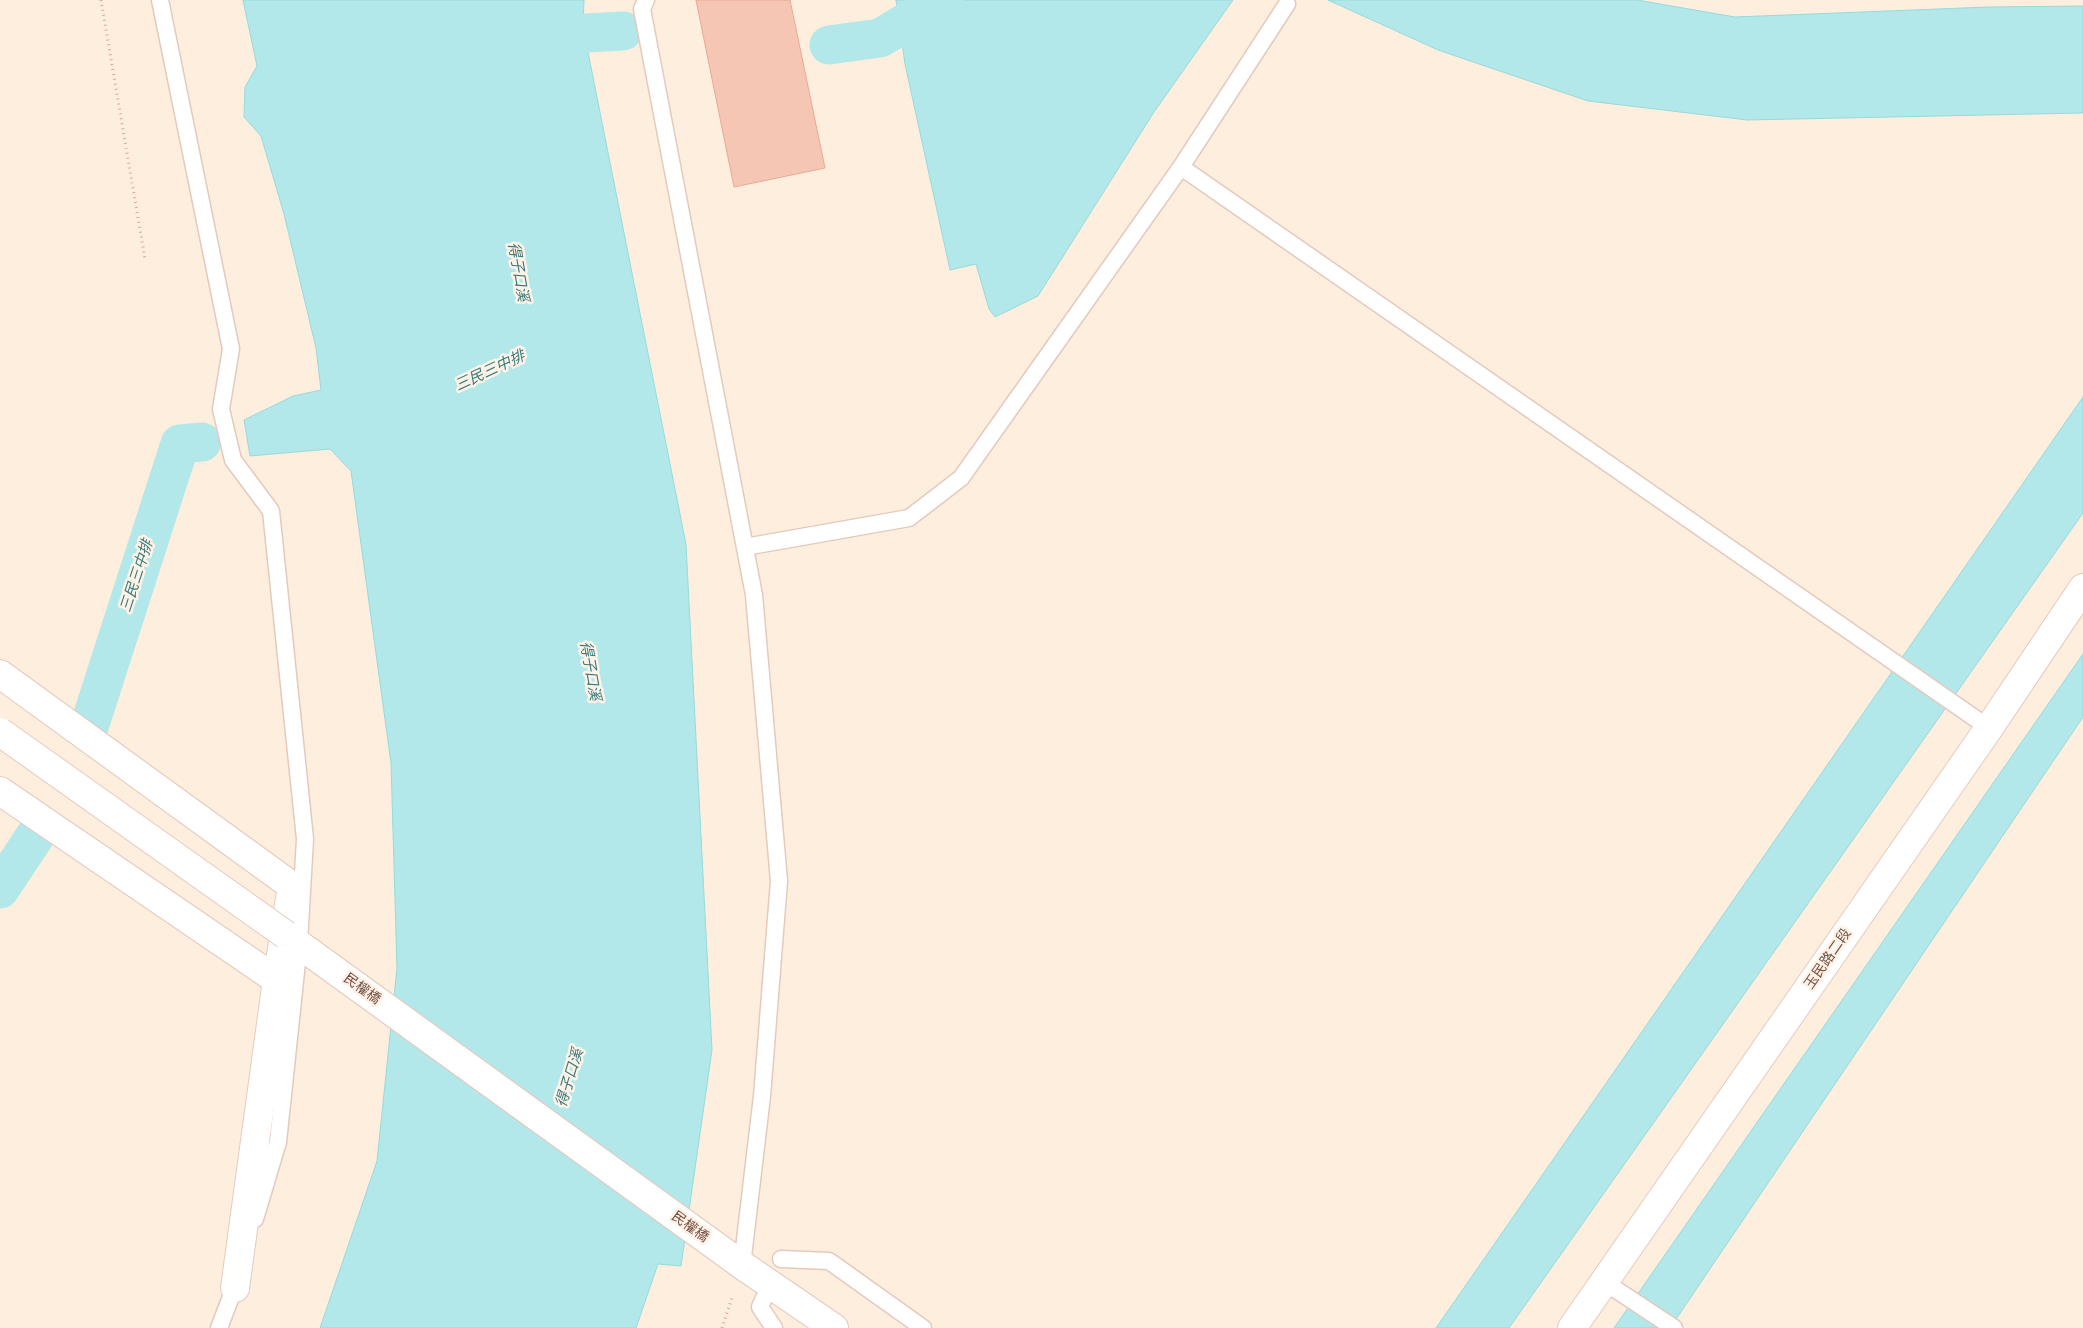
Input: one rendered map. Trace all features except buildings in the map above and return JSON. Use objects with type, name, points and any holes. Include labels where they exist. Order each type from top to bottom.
[{"type":"street","name":"玉民路二段","points":[[1572,1328],[1989,728],[2083,588]]},
{"type":"street","points":[[0,674],[292,886],[277,980],[235,1288]]},
{"type":"street","name":"民權橋","points":[[0,732],[299,944],[732,1257],[834,1328]]},
{"type":"street","points":[[0,791],[277,980]]},
{"type":"lane","points":[[160,0],[231,349],[221,409],[233,460],[271,511],[305,839],[299,944],[278,1142],[235,1288],[219,1328]]},
{"type":"lane","points":[[646,0],[642,9],[754,595],[779,881],[762,1096],[732,1257]]},
{"type":"lane","points":[[745,547],[909,518],[961,478],[1181,167],[1287,4]]},
{"type":"lane","points":[[1181,167],[1989,728]]},
{"type":"lane","points":[[781,1259],[829,1261],[923,1328]]},
{"type":"lane","points":[[1603,1281],[1674,1328]]},
{"type":"lane","points":[[764,1298],[760,1307],[774,1328]]},
{"type":"path","points":[[101,0],[145,259]]},
{"type":"water","name":"得子口溪","points":[[243,0],[584,0],[583,27],[686,544],[712,1050],[681,1266],[658,1264],[636,1328],[320,1328],[377,1161],[397,968],[391,763],[351,471],[330,449],[250,456],[244,420],[293,396],[321,390],[316,348],[284,214],[261,136],[244,117],[245,87],[257,66]]},
{"type":"water","points":[[896,0],[1233,0],[1154,112],[1038,296],[995,317],[989,309],[976,264],[950,270],[905,64]]},
{"type":"water","points":[[1328,0],[1637,0],[1735,17],[1988,7],[2083,6],[2083,113],[1747,120],[1588,101],[1438,50]]},
{"type":"water","points":[[2083,397],[2083,513],[1509,1328],[1436,1328]]},
{"type":"water","points":[[2083,654],[2083,717],[1670,1328],[1614,1328]]},
{"type":"waterway","points":[[829,45],[880,38],[944,0]]},
{"type":"waterway","points":[[532,36],[623,31]]},
{"type":"waterway","name":"三民三中排","points":[[88,730],[180,444],[202,442]]},
{"type":"waterway","name":"三民三中排","points":[[0,889],[35,836]]}]
